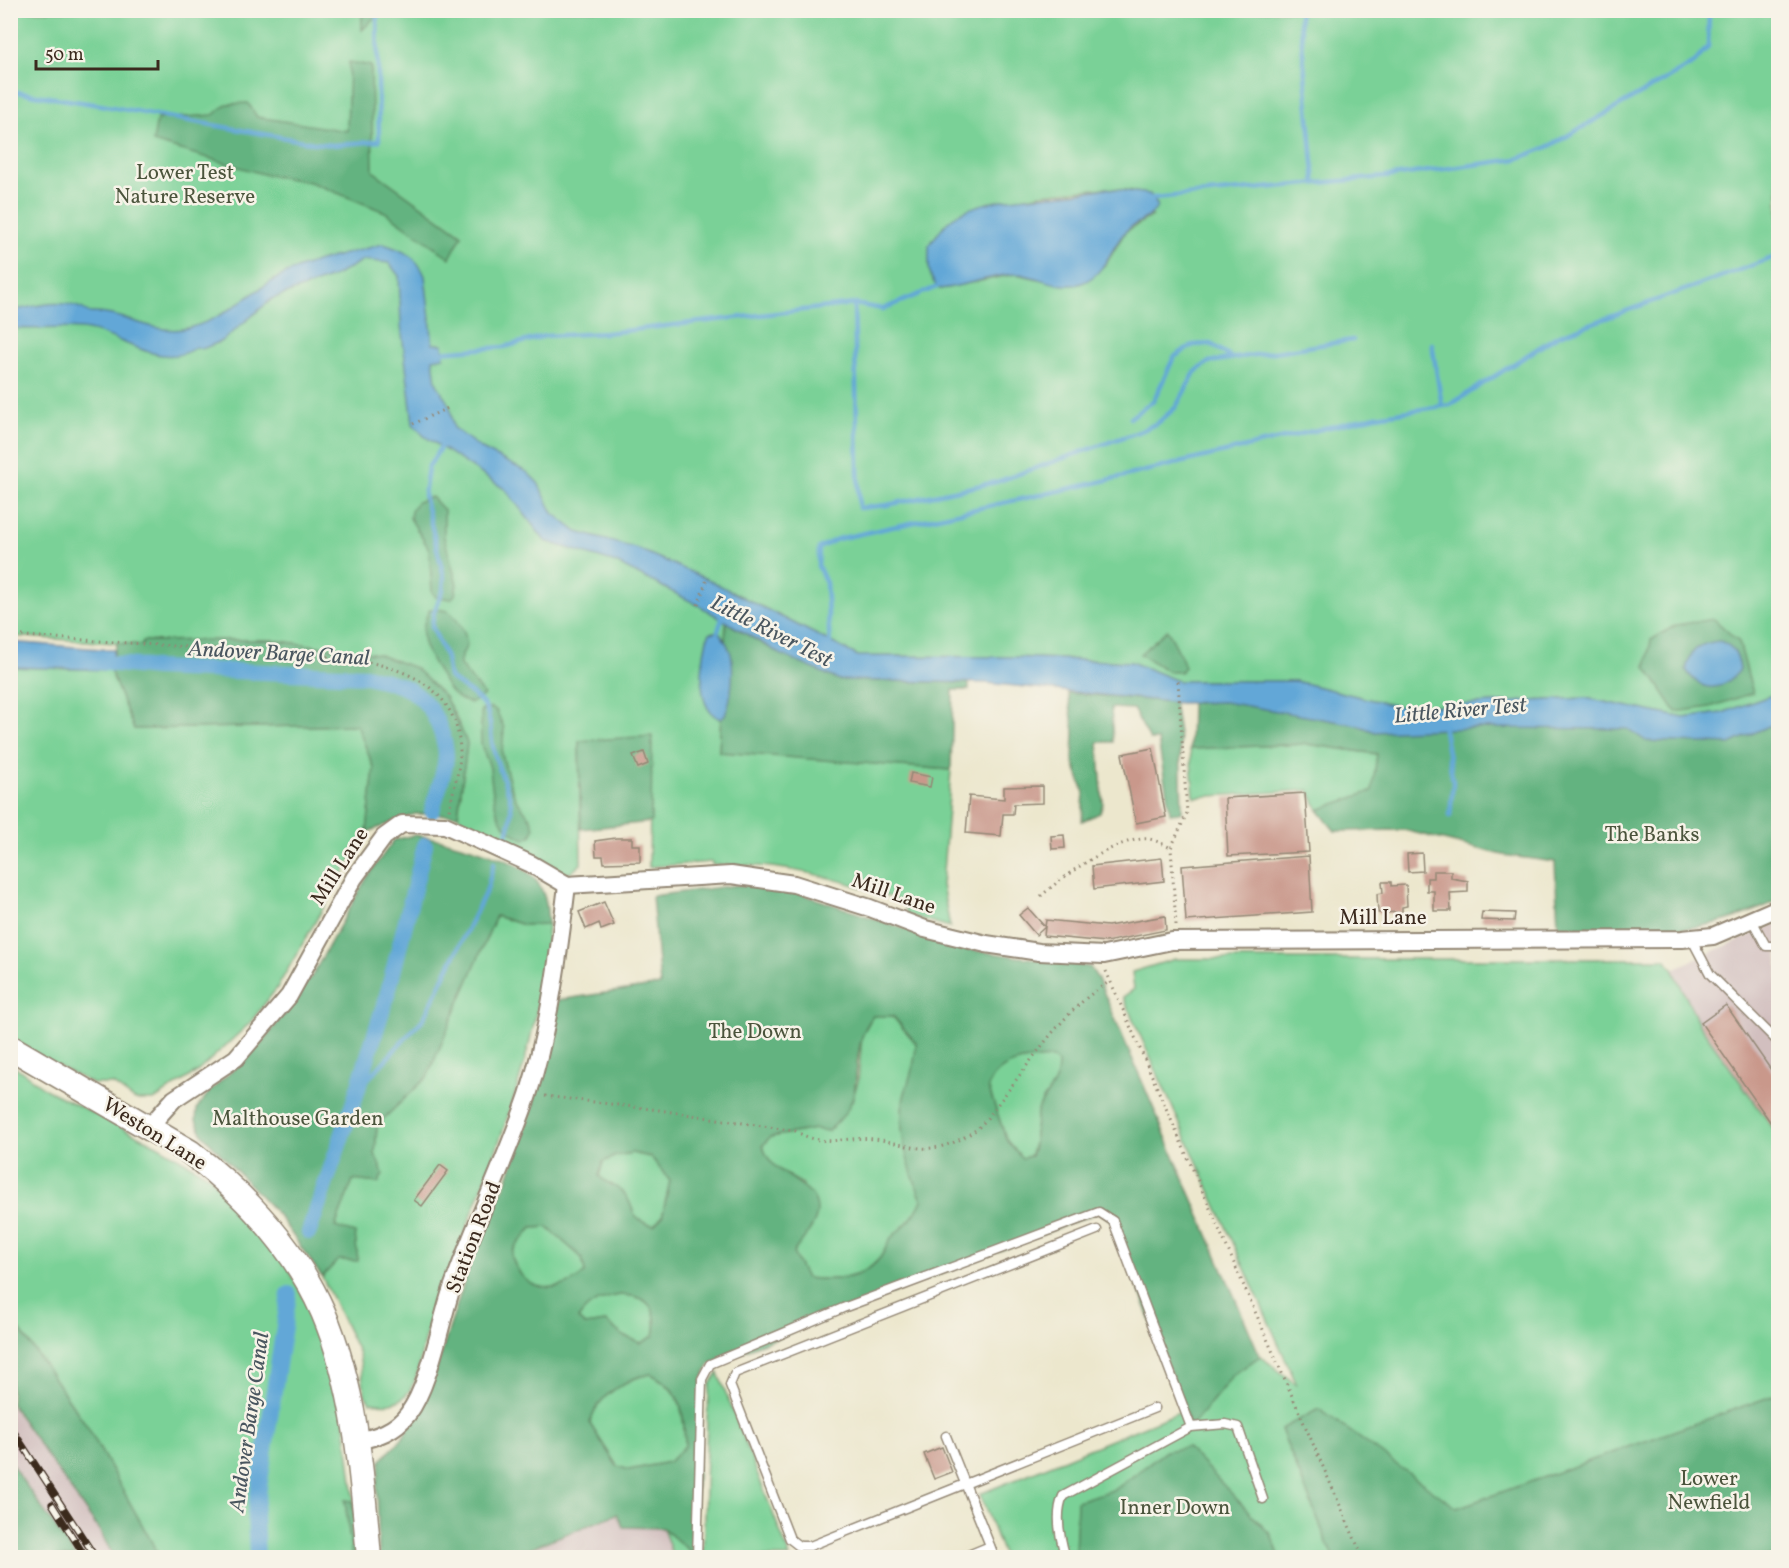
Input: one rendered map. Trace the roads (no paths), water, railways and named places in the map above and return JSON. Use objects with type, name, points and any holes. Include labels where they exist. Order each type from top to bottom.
[{"type":"street","name":"Mill Lane","points":[[150,1126],[174,1099],[236,1058],[289,996],[354,878],[384,837],[402,824],[445,825],[531,864],[567,885],[731,875],[794,884],[870,908],[925,929],[986,944],[1039,952],[1104,955],[1172,941],[1691,938],[1713,936],[1779,908]]},
{"type":"street","name":"Station Road","points":[[357,1441],[379,1436],[394,1428],[407,1416],[417,1400],[451,1294],[528,1094],[546,1018],[567,885]]},
{"type":"street","name":"Weston Lane","points":[[10,1047],[150,1126],[216,1172],[252,1207],[294,1259],[323,1312],[345,1378],[357,1441]]},
{"type":"street","points":[[357,1441],[369,1557]]},
{"type":"lane","points":[[1752,920],[1766,946],[1779,946]]},
{"type":"lane","points":[[1691,938],[1710,974],[1779,1042]]},
{"type":"lane","points":[[697,1557],[702,1379],[710,1364],[843,1308],[1099,1212],[1113,1221],[1191,1427]]},
{"type":"lane","points":[[1097,1230],[735,1373],[731,1379],[732,1392],[790,1539],[799,1546],[810,1546],[1155,1408]]},
{"type":"lane","points":[[1066,1557],[1061,1542],[1058,1506],[1063,1496],[1191,1427],[1225,1424],[1238,1427],[1263,1499]]},
{"type":"lane","points":[[946,1436],[995,1557]]},
{"type":"lane","points":[[961,1557],[990,1546]]},
{"type":"water","points":[[1105,188],[1150,194],[1158,206],[1155,211],[1126,231],[1102,267],[1090,279],[1074,285],[1066,285],[1026,275],[1010,274],[940,289],[932,280],[929,269],[929,245],[950,220],[965,211],[1003,200]]},
{"type":"water","name":"Little River Test","points":[[383,244],[408,255],[418,263],[425,276],[433,344],[443,344],[444,357],[433,359],[436,382],[450,407],[454,428],[482,449],[527,472],[538,483],[553,513],[577,532],[638,549],[707,579],[858,656],[1013,657],[1131,662],[1178,681],[1295,681],[1405,708],[1585,698],[1684,718],[1722,713],[1778,693],[1778,722],[1730,744],[1646,741],[1628,729],[1476,728],[1375,732],[1357,725],[1224,702],[1180,703],[986,683],[839,680],[782,655],[698,605],[616,563],[545,541],[506,490],[424,436],[413,424],[401,325],[399,276],[389,263],[363,260],[335,276],[272,299],[222,341],[202,349],[196,347],[183,354],[168,356],[154,354],[110,337],[81,329],[11,328],[11,311],[61,304],[71,305],[90,313],[113,315],[148,326],[171,330],[183,329],[212,320],[287,273],[323,260]]},
{"type":"water","points":[[718,631],[725,640],[732,657],[732,687],[728,707],[721,719],[712,714],[707,706],[702,684],[707,639],[710,633]]},
{"type":"water","points":[[1720,641],[1735,652],[1740,670],[1719,686],[1706,687],[1699,684],[1686,670],[1688,663],[1697,648],[1706,643]]},
{"type":"water","points":[[10,642],[114,650],[110,670],[11,667]]},
{"type":"waterway","points":[[10,91],[314,143],[333,145],[379,141],[377,10]]},
{"type":"waterway","points":[[1299,10],[1315,184]]},
{"type":"waterway","points":[[1153,198],[1385,177],[1517,159],[1548,147],[1694,63],[1708,47],[1709,10]]},
{"type":"waterway","name":"Little River Test","points":[[830,646],[826,583],[818,566],[819,548],[837,539],[1095,483],[1376,416],[1450,405],[1557,336],[1778,256]]},
{"type":"waterway","points":[[438,352],[504,347],[545,336],[606,333],[854,304],[883,309],[937,287]]},
{"type":"waterway","points":[[854,304],[859,508],[887,505],[996,482],[1141,431],[1159,422],[1176,407],[1195,372],[1209,362],[1353,340]]},
{"type":"waterway","points":[[1130,418],[1154,400],[1174,357],[1193,345],[1211,344],[1232,358]]},
{"type":"waterway","points":[[1432,344],[1442,406]]},
{"type":"waterway","points":[[443,443],[428,468],[424,495],[444,577],[443,590],[434,612],[432,626],[446,658],[449,677],[477,698],[487,712],[493,747],[511,804],[509,829],[503,845]]},
{"type":"waterway","name":"Little River Test","points":[[718,631],[724,613]]},
{"type":"waterway","name":"Andover Barge Canal","points":[[90,661],[155,668],[366,676],[402,686],[412,691],[428,706],[444,742],[445,763],[432,811]]},
{"type":"waterway","name":"Little River Test","points":[[1443,724],[1453,782],[1450,816]]},
{"type":"waterway","name":"Andover Barge Canal","points":[[309,1232],[388,992],[425,845]]},
{"type":"waterway","points":[[358,1090],[424,1018],[487,889],[494,863]]},
{"type":"waterway","name":"Andover Barge Canal","points":[[257,1558],[255,1514],[289,1294]]},
{"type":"railway","points":[[10,1426],[96,1558]]},
{"type":"railway","points":[[52,1504],[86,1558]]},
{"type":"park label","name":"Lower Test Nature Reserve","points":[[185,184]]},
{"type":"park label","name":"The Banks","points":[[1652,834]]},
{"type":"park label","name":"The Down","points":[[755,1031]]},
{"type":"park label","name":"Malthouse Garden","points":[[298,1118]]},
{"type":"park label","name":"Lower Newfield","points":[[1709,1490]]},
{"type":"park label","name":"Inner Down","points":[[1175,1507]]}]
